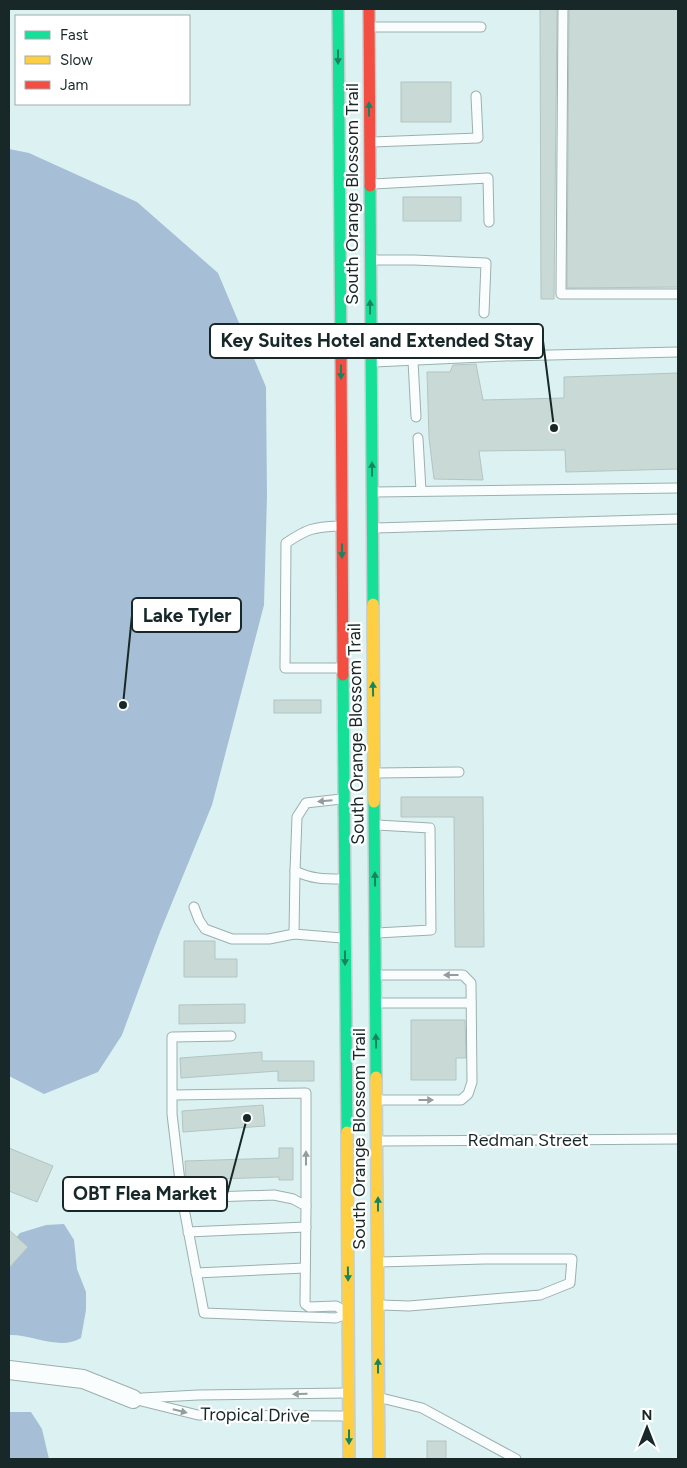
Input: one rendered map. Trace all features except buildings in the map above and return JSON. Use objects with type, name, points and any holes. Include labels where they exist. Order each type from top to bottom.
[{"type":"main road","name":"South Orange Blossom Trail","points":[[338,9],[349,1459]]},
{"type":"main road","name":"South Orange Blossom Trail","points":[[369,9],[379,1455]]},
{"type":"main road","points":[[341,432],[350,467],[356,477],[372,492]]},
{"type":"main road","points":[[342,526],[357,537],[364,550],[372,588]]},
{"type":"main road","points":[[346,1086],[356,1116],[362,1126],[377,1142]]},
{"type":"main road","points":[[349,1394],[365,1406],[372,1417],[379,1455]]},
{"type":"street","name":"Tropical Drive","points":[[9,1370],[83,1378],[133,1399]]},
{"type":"lane","points":[[563,9],[560,294],[678,294]]},
{"type":"lane","points":[[369,27],[481,27]]},
{"type":"lane","points":[[370,142],[478,138],[476,96]]},
{"type":"lane","points":[[370,184],[488,178],[489,222]]},
{"type":"lane","points":[[370,260],[486,263],[484,313]]},
{"type":"lane","points":[[371,362],[504,356],[678,352]]},
{"type":"lane","points":[[413,361],[416,417]]},
{"type":"lane","points":[[418,438],[421,492]]},
{"type":"lane","points":[[372,492],[678,488]]},
{"type":"lane","points":[[372,528],[678,519]]},
{"type":"lane","points":[[342,526],[319,527],[306,530],[286,543],[285,668],[343,668]]},
{"type":"lane","points":[[374,773],[459,772]]},
{"type":"lane","points":[[294,934],[297,817],[306,803],[344,799]]},
{"type":"lane","points":[[374,824],[430,828],[431,930],[376,933]]},
{"type":"lane","points":[[295,871],[307,877],[345,879]]},
{"type":"lane","points":[[194,907],[199,920],[206,928],[232,939],[269,939],[294,934],[345,938]]},
{"type":"lane","points":[[376,975],[464,975],[471,983],[472,1003],[472,1082],[468,1094],[461,1100],[377,1100]]},
{"type":"lane","points":[[376,1003],[472,1003]]},
{"type":"lane","points":[[231,1036],[172,1038],[172,1114],[182,1198],[204,1313],[336,1318],[348,1313]]},
{"type":"lane","points":[[173,1095],[306,1093],[305,1304],[309,1307],[336,1306],[348,1313]]},
{"type":"lane","name":"Redman Street","points":[[377,1142],[678,1139]]},
{"type":"lane","points":[[182,1198],[274,1195],[293,1199],[306,1206]]},
{"type":"lane","points":[[188,1232],[306,1227]]},
{"type":"lane","points":[[378,1262],[572,1259],[570,1283],[540,1294],[409,1306],[378,1305]]},
{"type":"lane","points":[[196,1273],[305,1268]]},
{"type":"lane","name":"Tropical Drive","points":[[133,1399],[198,1395],[349,1394]]},
{"type":"lane","points":[[378,1397],[422,1408],[516,1459]]},
{"type":"lane","name":"Tropical Drive","points":[[133,1399],[198,1415],[349,1416]]},
{"type":"water","points":[[9,149],[29,153],[137,202],[218,273],[266,387],[267,496],[264,605],[212,805],[160,932],[122,1035],[98,1072],[44,1094],[9,1076]]},
{"type":"water","points":[[64,1224],[74,1240],[77,1269],[86,1292],[86,1310],[81,1338],[73,1342],[64,1343],[9,1335],[9,1246],[20,1233],[46,1225]]},
{"type":"water","points":[[9,1412],[31,1412],[42,1429],[49,1459],[9,1459]]},
{"type":"traffic: fast","points":[[338,9],[341,357]]},
{"type":"traffic: fast","points":[[370,186],[373,604]]},
{"type":"traffic: fast","points":[[343,675],[347,1132]]},
{"type":"traffic: fast","points":[[374,802],[376,1077]]},
{"type":"traffic: slow","points":[[373,604],[374,802]]},
{"type":"traffic: slow","points":[[376,1077],[379,1459]]},
{"type":"traffic: slow","points":[[347,1132],[349,1459]]},
{"type":"traffic: jam","points":[[369,9],[370,186]]},
{"type":"traffic: jam","points":[[341,357],[343,675]]},
{"type":"place","name":"Key Suites Hotel and Extended Stay","points":[[554,428]]},
{"type":"place","name":"Lake Tyler","points":[[123,705]]},
{"type":"place","name":"OBT Flea Market","points":[[247,1118]]}]
